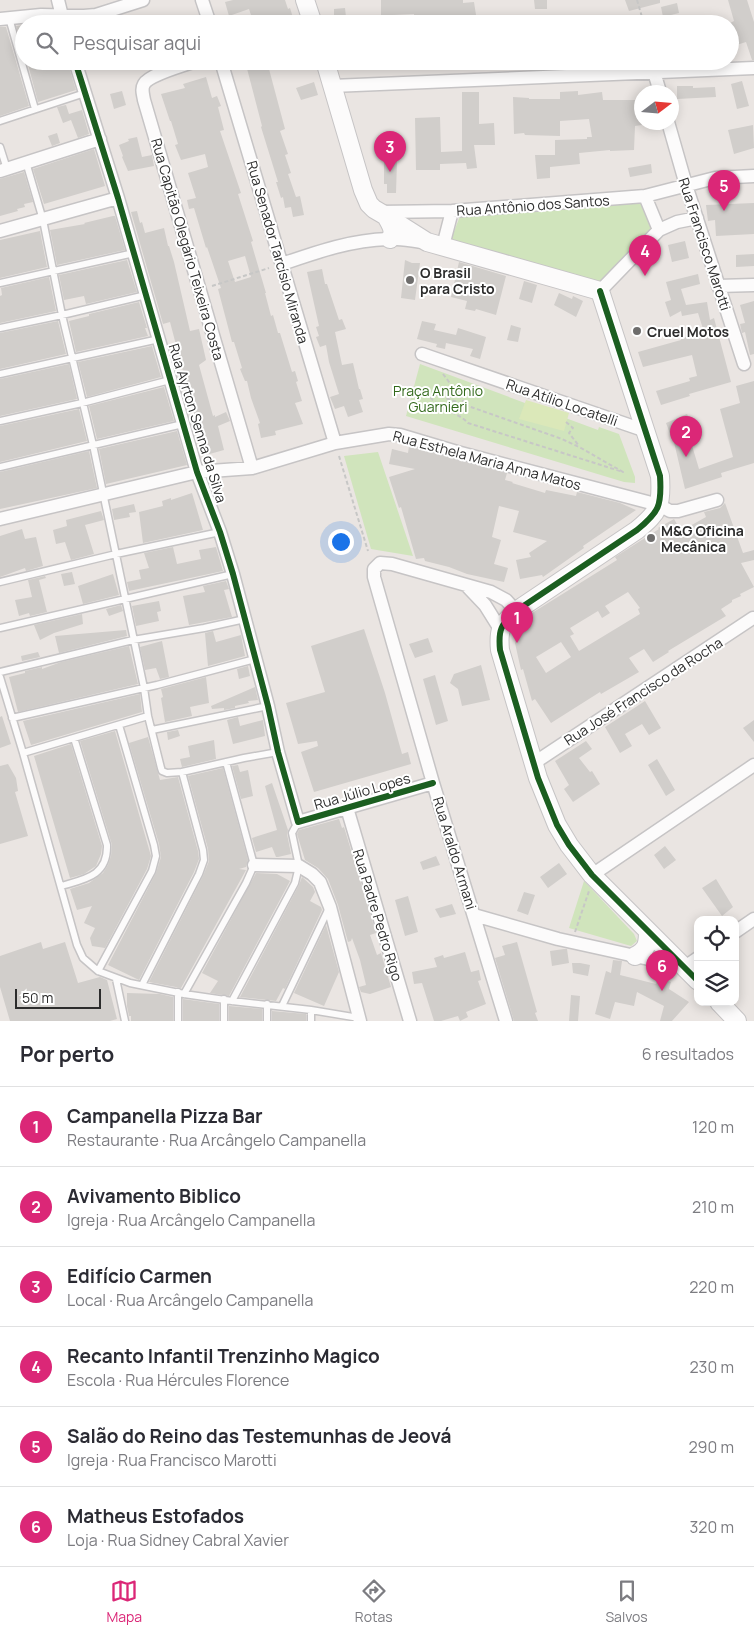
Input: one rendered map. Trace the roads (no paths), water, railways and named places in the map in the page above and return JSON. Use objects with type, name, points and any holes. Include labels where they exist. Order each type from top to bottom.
[{"type":"street","points":[[58,0],[62,15]]},
{"type":"street","points":[[89,15],[143,0]]},
{"type":"street","points":[[202,0],[207,15]]},
{"type":"street","points":[[305,0],[310,15]]},
{"type":"street","points":[[739,69],[754,68]]},
{"type":"street","name":"Rua Ayrton Senna da Silva","points":[[78,70],[134,252],[196,472],[220,532],[233,574],[268,706],[278,752],[298,822]]},
{"type":"street","name":"Rua Capitão Olegário Teixeira Costa","points":[[172,70],[145,82],[142,90],[252,468]]},
{"type":"street","name":"Rua Senador Tarcísio Miranda","points":[[224,70],[335,444]]},
{"type":"street","points":[[328,70],[369,204],[382,214],[435,244]]},
{"type":"street","points":[[332,86],[704,70]]},
{"type":"street","points":[[654,72],[658,85]]},
{"type":"street","name":"Rua Francisco Marotti","points":[[670,130],[686,185],[744,364]]},
{"type":"street","points":[[4,170],[100,139]]},
{"type":"street","name":"Rua Antônio dos Santos","points":[[382,214],[452,211],[645,196],[715,178],[754,176]]},
{"type":"street","points":[[645,196],[658,230]]},
{"type":"street","points":[[0,231],[118,198]]},
{"type":"street","points":[[435,244],[452,211]]},
{"type":"street","points":[[382,214],[393,231],[390,239]]},
{"type":"street","points":[[600,290],[658,230],[678,222],[697,218]]},
{"type":"street","points":[[282,264],[344,244],[390,239],[435,244],[600,290]]},
{"type":"street","points":[[718,286],[754,285]]},
{"type":"street","points":[[600,290],[660,476],[662,493],[659,505],[652,517],[636,530],[516,611],[506,620],[500,628],[500,650],[546,799],[557,825],[569,845],[593,876],[648,931],[691,963]]},
{"type":"street","name":"Rua Atílio Locatelli","points":[[426,355],[646,431]]},
{"type":"street","name":"Rua Esthela Maria Anna Matos","points":[[0,520],[196,472],[252,468],[335,444],[388,434],[400,435],[659,505],[670,511],[678,511],[717,500]]},
{"type":"street","name":"Rua Araldo Armani","points":[[466,585],[392,564],[380,563],[374,568],[374,577],[433,783],[506,1021]]},
{"type":"street","points":[[466,585],[501,596],[516,611]]},
{"type":"street","points":[[466,585],[485,605],[500,628]]},
{"type":"street","name":"Rua José Francisco da Rocha","points":[[534,763],[753,618]]},
{"type":"street","points":[[593,876],[754,765]]},
{"type":"street","name":"Rua Júlio Lopes","points":[[298,822],[433,783]]},
{"type":"street","name":"Rua Padre Pedro Rigo","points":[[347,808],[410,1021]]},
{"type":"street","points":[[254,865],[299,866],[312,874],[320,882],[330,907],[361,1020]]},
{"type":"street","points":[[474,915],[572,942],[635,956],[691,963]]},
{"type":"street","points":[[739,929],[754,919]]},
{"type":"street","points":[[635,956],[648,946],[648,931]]},
{"type":"street","points":[[723,1006],[737,1021]]},
{"type":"lane","points":[[4,19],[15,51]]},
{"type":"lane","points":[[22,70],[35,109]]},
{"type":"lane","points":[[0,121],[85,93]]},
{"type":"lane","points":[[0,146],[4,170]]},
{"type":"lane","points":[[26,162],[43,220],[62,315],[93,445],[126,598],[148,716],[162,771],[167,773],[182,772],[278,752]]},
{"type":"lane","points":[[0,283],[134,252]]},
{"type":"lane","points":[[0,328],[146,295]]},
{"type":"lane","points":[[0,374],[159,338]]},
{"type":"lane","points":[[0,421],[82,403],[170,380]]},
{"type":"lane","points":[[0,468],[183,424]]},
{"type":"lane","points":[[0,582],[116,554],[220,532]]},
{"type":"lane","points":[[0,628],[233,574]]},
{"type":"lane","points":[[0,672],[133,640],[245,619]]},
{"type":"lane","points":[[12,718],[144,688],[256,659]]},
{"type":"lane","points":[[0,678],[77,946],[83,958],[98,971],[116,979],[142,985],[232,1001],[311,1010],[361,1020]]},
{"type":"lane","points":[[152,730],[268,706]]},
{"type":"lane","points":[[23,753],[148,716]]},
{"type":"lane","points":[[98,971],[152,871],[156,856],[120,725]]},
{"type":"lane","points":[[61,886],[87,879],[97,873],[104,864],[108,854],[107,845],[74,738]]},
{"type":"lane","points":[[178,1021],[181,993],[246,883],[254,865],[226,762]]},
{"type":"lane","points":[[142,985],[200,874],[204,860],[182,772]]},
{"type":"lane","points":[[232,1001],[295,883],[299,866],[292,833],[298,822]]},
{"type":"lane","points":[[282,1006],[330,907]]},
{"type":"lane","points":[[116,979],[126,1021]]},
{"type":"lane","points":[[224,999],[224,1021]]},
{"type":"lane","points":[[267,1004],[267,1021]]},
{"type":"lane","points":[[311,1010],[311,1021]]},
{"type":"place","name":"Edifício Carmen","points":[[390,172]]},
{"type":"place","name":"Salão do Reino das Testemunhas de Jeová","points":[[724,211]]},
{"type":"place","name":"Recanto Infantil Trenzinho Magico","points":[[645,276]]},
{"type":"place","name":"O Brasil para Cristo","points":[[410,280]]},
{"type":"place","name":"Cruel Motos","points":[[637,331]]},
{"type":"place","name":"Avivamento Biblico","points":[[686,457]]},
{"type":"place","name":"M&G Oficina Mecânica","points":[[651,538]]},
{"type":"place","name":"Campanella Pizza Bar","points":[[517,643]]},
{"type":"place","name":"Matheus Estofados","points":[[662,991]]},
{"type":"park label","name":"Praça Antônio Guarnieri","points":[[438,398]]}]
